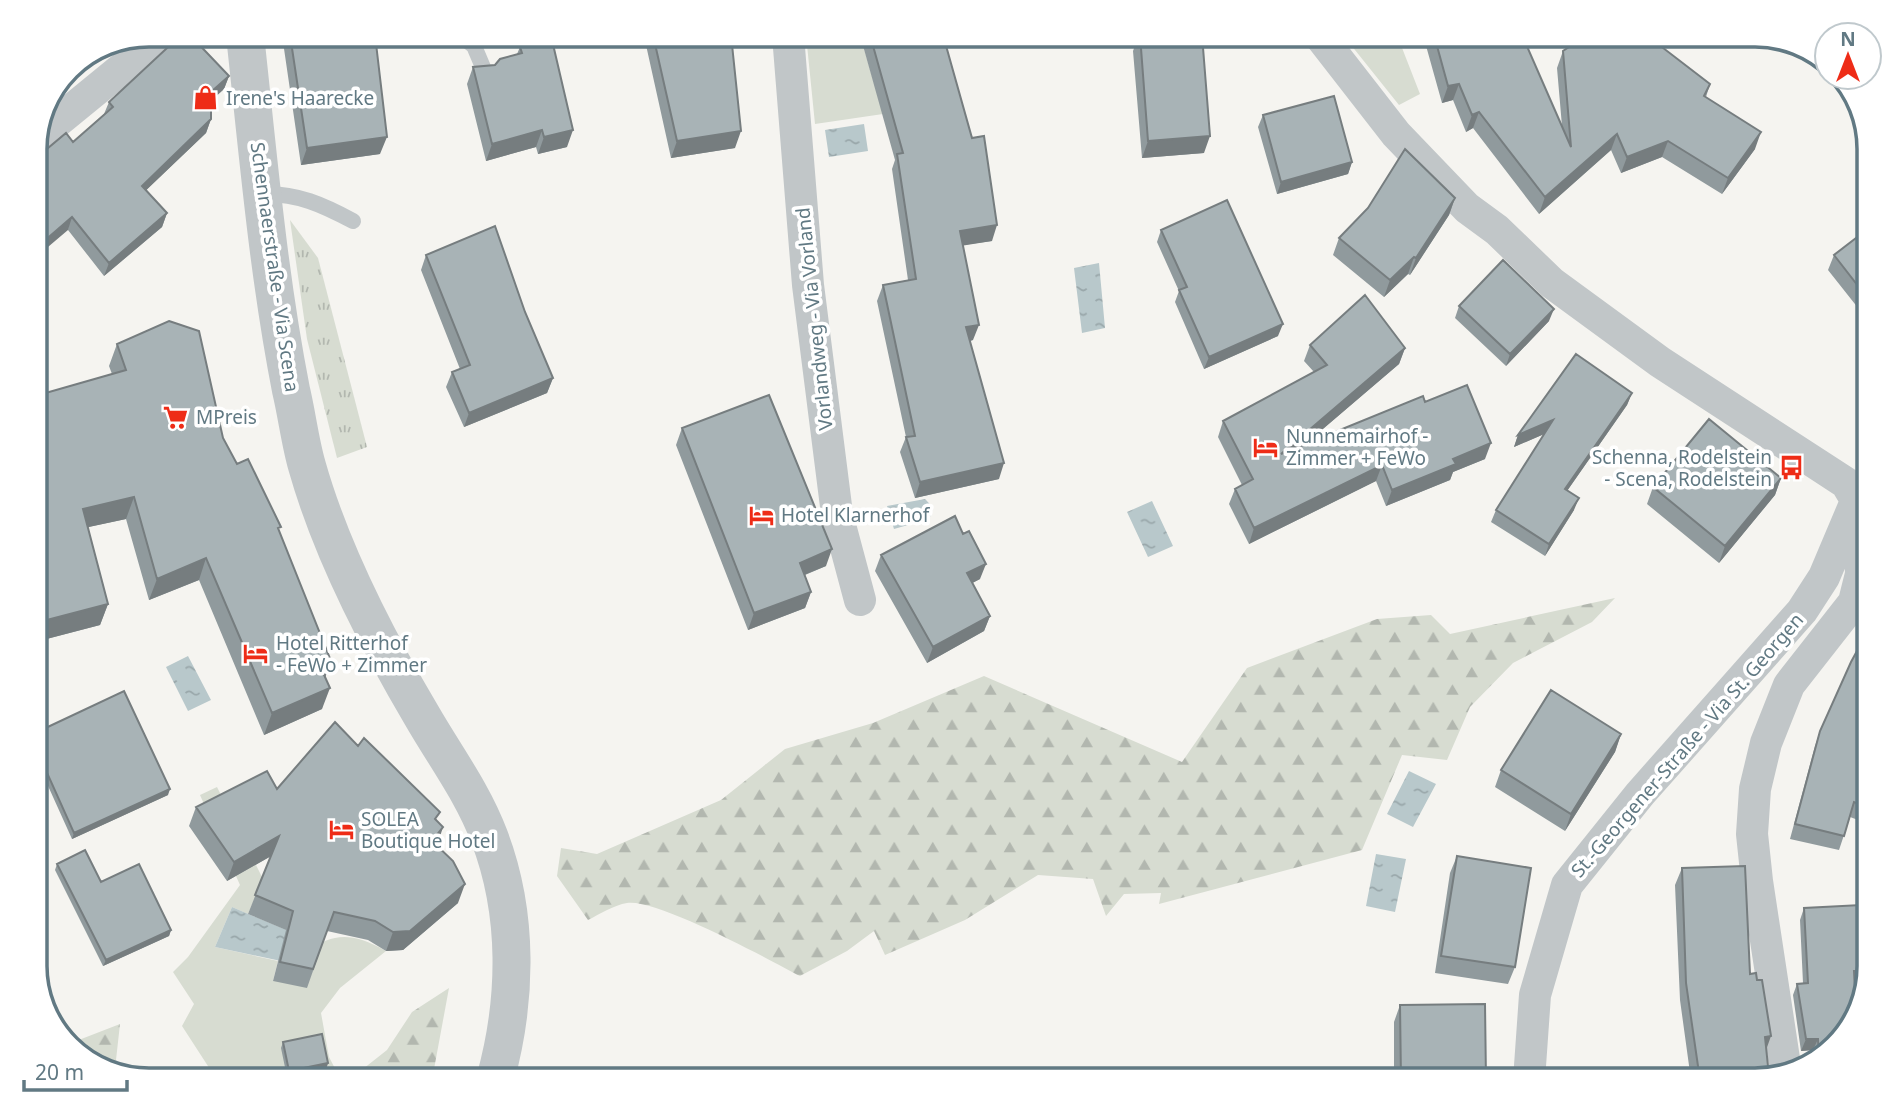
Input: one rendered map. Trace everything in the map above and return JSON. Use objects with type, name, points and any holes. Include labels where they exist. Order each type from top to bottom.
[{"type":"street","points":[[50,127],[148,47]]},
{"type":"street","name":"Schennaerstraße - Via Scena","points":[[246,47],[280,335],[307,466],[362,607],[422,717],[464,784],[489,835],[501,873],[511,937],[512,982],[505,1044],[498,1068]]},
{"type":"street","name":"Vorlandweg - Via Vorland","points":[[789,47],[808,285],[837,514],[860,600]]},
{"type":"street","points":[[1328,47],[1396,134],[1467,208],[1497,230],[1552,283],[1660,362],[1846,483],[1857,494]]},
{"type":"street","name":"St.-Georgener-Straße - Via St. Georgen","points":[[1529,1068],[1535,995],[1567,885],[1640,794],[1802,611],[1824,577],[1857,509]]},
{"type":"street","name":"St.-Georgener-Straße - Via St. Georgen","points":[[1785,1063],[1752,834],[1755,789],[1766,743],[1789,685],[1854,602],[1857,590]]},
{"type":"lane","points":[[474,47],[485,72]]},
{"type":"lane","points":[[263,194],[289,193],[329,208],[353,221]]},
{"type":"green space","points":[[807,47],[863,47],[883,114],[815,124]]},
{"type":"green space","points":[[1353,47],[1402,47],[1420,94],[1399,105]]},
{"type":"green space","points":[[290,220],[318,258],[367,447],[337,458],[307,339]]},
{"type":"green space","points":[[1615,598],[1592,622],[1513,663],[1470,707],[1447,760],[1402,755],[1362,850],[1159,904],[1161,893],[1124,894],[1106,916],[1093,879],[1038,875],[965,920],[885,955],[874,931],[847,951],[800,976],[687,920],[642,904],[622,904],[588,920],[557,876],[561,848],[597,854],[721,800],[785,749],[873,723],[984,676],[1182,762],[1247,668],[1377,619],[1431,615],[1450,634]]},
{"type":"green space","points":[[217,787],[263,879],[248,914],[232,907],[215,947],[278,961],[273,981],[313,948],[337,937],[351,937],[386,951],[340,988],[321,1013],[329,1057],[335,1068],[209,1068],[182,1026],[194,1004],[173,972],[188,957],[240,885],[200,795]]},
{"type":"green space","points":[[449,988],[434,1068],[364,1068],[387,1050],[412,1012]]},
{"type":"green space","points":[[120,1024],[118,1062],[98,1054],[80,1040]]},
{"type":"water","points":[[864,124],[868,151],[829,157],[825,130]]},
{"type":"water","points":[[1099,263],[1105,328],[1082,333],[1074,268]]},
{"type":"water","points":[[925,499],[931,508],[929,519],[894,529],[887,506]]},
{"type":"water","points":[[1152,501],[1173,546],[1148,557],[1127,512]]},
{"type":"water","points":[[188,656],[211,700],[188,711],[166,667]]},
{"type":"water","points":[[1409,771],[1436,784],[1413,827],[1387,814]]},
{"type":"water","points":[[1376,854],[1406,859],[1395,912],[1366,906]]},
{"type":"water","points":[[232,907],[303,937],[295,964],[215,947]]},
{"type":"building","points":[[168,47],[201,47],[229,76],[211,92],[211,119],[142,186],[167,213],[109,263],[72,217],[47,239],[47,149],[66,133],[73,142],[113,107],[109,102]]},
{"type":"building","points":[[292,47],[376,47],[387,137],[307,148]]},
{"type":"building","points":[[520,47],[554,47],[573,130],[544,137],[542,130],[492,144],[473,67],[495,65],[500,59],[522,53]]},
{"type":"building","points":[[656,47],[732,47],[741,131],[677,141]]},
{"type":"building","points":[[873,47],[946,47],[972,138],[984,136],[997,225],[960,231],[979,325],[966,327],[1004,463],[920,482],[906,437],[915,436],[883,285],[916,279],[897,154],[903,153]]},
{"type":"building","points":[[1141,47],[1203,47],[1210,136],[1148,141]]},
{"type":"building","points":[[1437,47],[1527,47],[1571,147],[1563,51],[1569,47],[1662,47],[1710,84],[1704,96],[1761,132],[1728,178],[1668,141],[1627,157],[1617,134],[1545,197],[1479,112],[1472,115],[1459,84],[1448,86]]},
{"type":"building","points":[[1334,96],[1352,162],[1281,182],[1263,115]]},
{"type":"building","points":[[1405,149],[1455,198],[1416,258],[1390,280],[1339,238],[1368,208]]},
{"type":"building","points":[[1227,200],[1283,324],[1209,357],[1179,290],[1187,287],[1161,230]]},
{"type":"building","points":[[495,226],[525,312],[553,378],[469,413],[452,372],[470,365],[426,255]]},
{"type":"building","points":[[1857,237],[1857,285],[1834,255]]},
{"type":"building","points":[[1503,260],[1554,309],[1510,354],[1459,306]]},
{"type":"building","points":[[1365,295],[1405,348],[1281,454],[1423,396],[1425,402],[1467,385],[1491,443],[1453,459],[1456,464],[1392,490],[1382,465],[1254,528],[1235,489],[1253,479],[1223,421],[1327,365],[1310,345]]},
{"type":"building","points":[[169,321],[199,331],[223,438],[237,464],[248,459],[281,527],[278,528],[331,661],[320,666],[330,688],[272,713],[206,558],[157,579],[134,497],[83,509],[108,604],[47,620],[47,393],[126,370],[117,344]]},
{"type":"building","points":[[1576,354],[1632,393],[1565,489],[1579,498],[1549,544],[1496,510],[1553,420],[1518,435]]},
{"type":"building","points":[[769,395],[832,549],[800,563],[811,592],[754,613],[682,428]]},
{"type":"building","points":[[1709,419],[1781,478],[1725,546],[1653,487]]},
{"type":"building","points":[[955,516],[963,534],[969,531],[986,564],[967,573],[990,616],[933,647],[881,555]]},
{"type":"building","points":[[1857,651],[1857,803],[1854,802],[1844,836],[1795,824],[1820,731]]},
{"type":"building","points":[[1551,690],[1621,734],[1571,814],[1501,770]]},
{"type":"building","points":[[124,691],[170,789],[74,833],[47,773],[47,727]]},
{"type":"building","points":[[335,722],[358,746],[364,738],[440,812],[435,819],[443,827],[432,841],[453,861],[465,884],[410,931],[393,932],[375,921],[334,912],[313,969],[280,962],[293,911],[255,895],[279,836],[234,862],[196,807],[267,771],[277,789]]},
{"type":"building","points":[[85,850],[101,882],[139,864],[171,930],[106,960],[57,864]]},
{"type":"building","points":[[1457,856],[1531,868],[1515,967],[1441,956]]},
{"type":"building","points":[[1745,866],[1750,974],[1756,973],[1757,980],[1762,980],[1771,1036],[1765,1037],[1768,1067],[1698,1068],[1686,983],[1682,868]]},
{"type":"building","points":[[1857,905],[1857,966],[1857,971],[1854,971],[1853,992],[1836,1028],[1818,1046],[1818,1039],[1806,1039],[1797,984],[1808,983],[1804,908]]},
{"type":"building","points":[[1485,1004],[1486,1068],[1401,1068],[1400,1005]]},
{"type":"building","points":[[322,1034],[328,1063],[288,1068],[283,1042]]},
{"type":"place","name":"Irene's Haarecke","points":[[206,98]]},
{"type":"place","name":"MPreis","points":[[176,417]]},
{"type":"place","name":"Nunnemairhof - Zimmer + FeWo","points":[[1266,447]]},
{"type":"place","name":"Schenna, Rodelstein - Scena, Rodelstein","points":[[1792,468]]},
{"type":"place","name":"Hotel Klarnerhof","points":[[761,515]]},
{"type":"place","name":"Hotel Ritterhof - FeWo + Zimmer","points":[[256,654]]},
{"type":"place","name":"SOLEA Boutique Hotel","points":[[341,830]]}]
